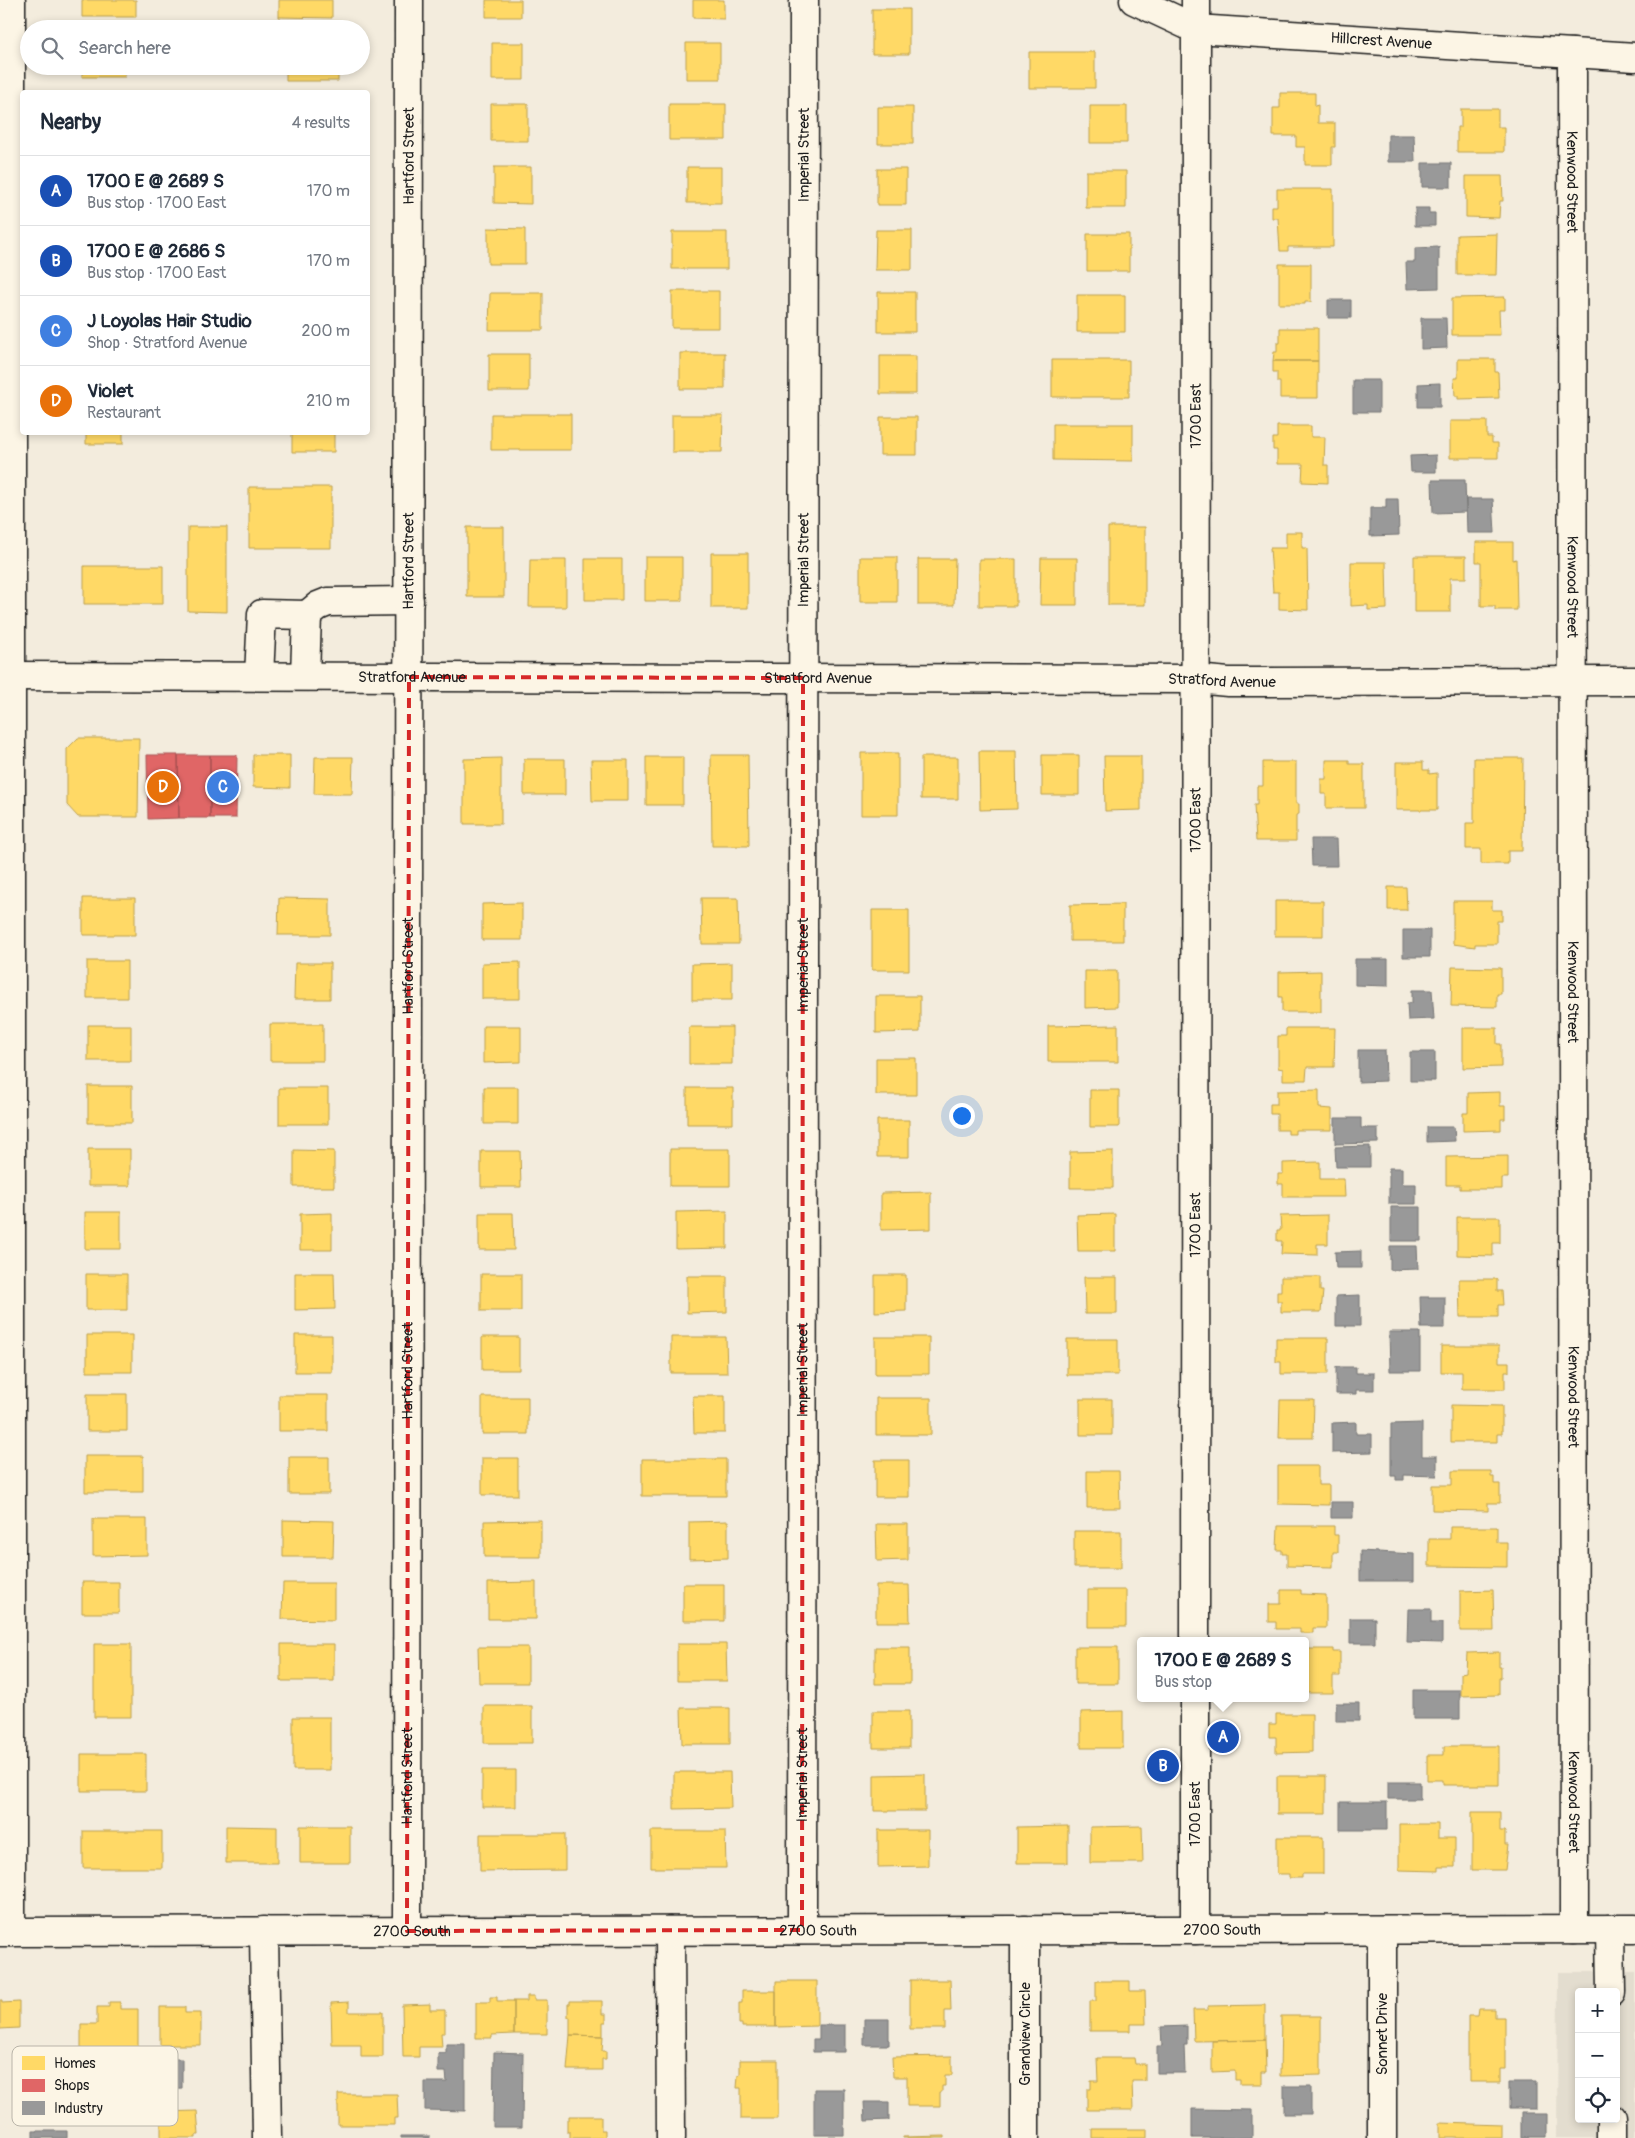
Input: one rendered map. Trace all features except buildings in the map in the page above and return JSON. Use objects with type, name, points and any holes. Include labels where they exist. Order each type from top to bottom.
[{"type":"street","points":[[6,1932],[6,676],[11,0]]},
{"type":"street","name":"Hartford Street","points":[[407,1931],[409,0]]},
{"type":"street","name":"Imperial Street","points":[[802,1930],[804,0]]},
{"type":"street","name":"Hillcrest Avenue","points":[[1134,0],[1196,29],[1635,57]]},
{"type":"street","name":"1700 East","points":[[1195,1637],[1196,0]]},
{"type":"street","name":"Kenwood Street","points":[[1572,53],[1574,1929]]},
{"type":"street","points":[[259,676],[262,614],[306,614],[328,602],[409,601]]},
{"type":"street","points":[[305,676],[306,614]]},
{"type":"street","name":"Stratford Avenue","points":[[6,676],[1196,679],[1228,682],[1635,681]]},
{"type":"street","name":"1700 East","points":[[1195,1702],[1195,1930]]},
{"type":"street","points":[[1612,1988],[1622,1929]]},
{"type":"street","name":"2700 South","points":[[6,1932],[1622,1929]]},
{"type":"street","name":"Grandview Circle","points":[[1025,1930],[1025,2138]]},
{"type":"street","name":"Sonnet Drive","points":[[1382,1930],[1382,2138]]},
{"type":"street","points":[[264,1931],[267,2138]]},
{"type":"street","points":[[670,1931],[671,2138]]},
{"type":"street","points":[[1612,2123],[1612,2138]]},
{"type":"highlighted area","points":[[409,677],[803,678],[802,1930],[407,1931]]},
{"type":"shaded area","points":[[1558,1972],[1635,1972],[1635,2138],[1557,2138]]},
{"type":"place","name":"Violet","points":[[163,787]]},
{"type":"place","name":"J Loyolas Hair Studio","points":[[223,787]]},
{"type":"place","name":"1700 E @ 2689 S","points":[[1223,1737]]},
{"type":"place","name":"1700 E @ 2686 S","points":[[1163,1766]]}]
